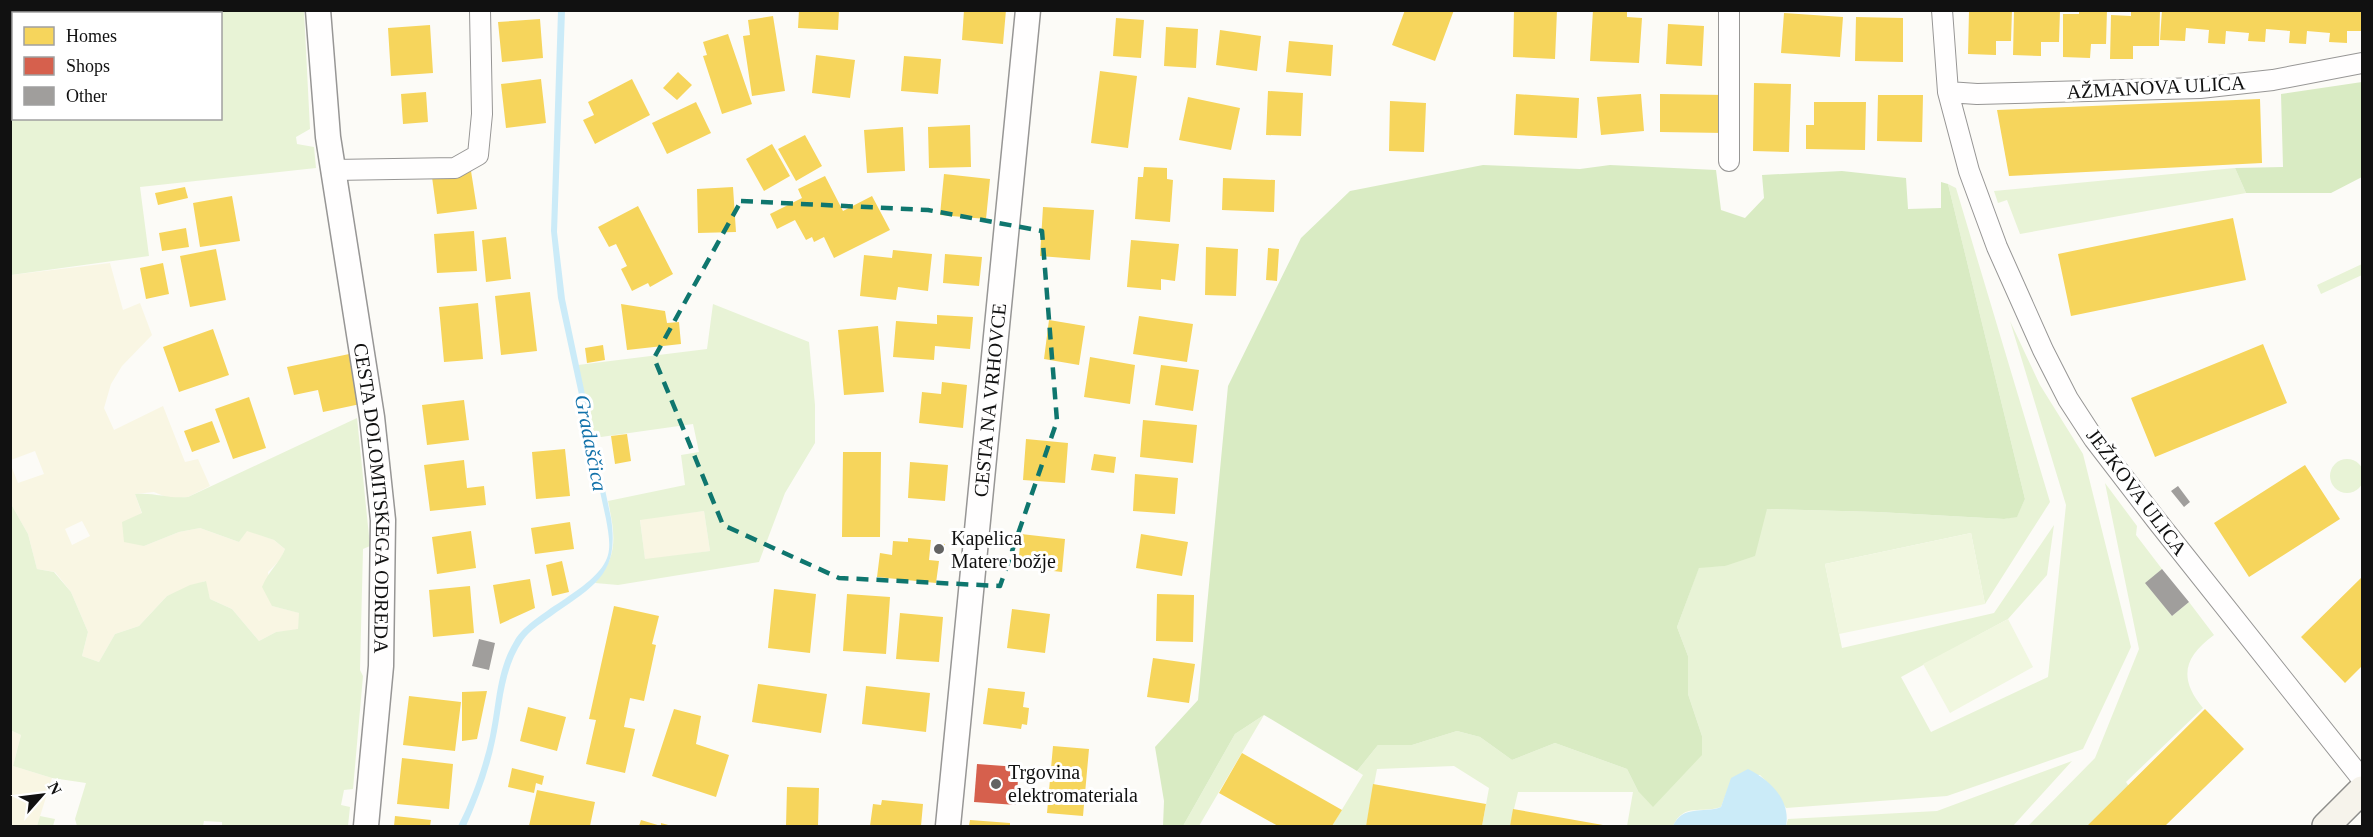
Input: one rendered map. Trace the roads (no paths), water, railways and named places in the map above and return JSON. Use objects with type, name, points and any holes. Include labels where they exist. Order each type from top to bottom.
[{"type":"main road","points":[[2326,826],[2362,790]]},
{"type":"street","name":"CESTA DOLOMITSKEGA ODREDA","points":[[318,10],[324,98],[333,170],[372,417],[383,520],[383,636],[366,826]]},
{"type":"street","points":[[333,170],[455,168],[478,155],[482,114],[480,10]]},
{"type":"street","name":"CESTA NA VRHOVCE","points":[[948,826],[1028,10]]},
{"type":"street","points":[[1729,10],[1729,161]]},
{"type":"street","name":"JEŽKOVA ULICA","points":[[1942,10],[1948,92],[1970,171],[1997,247],[2043,350],[2068,399],[2094,439],[2362,779]]},
{"type":"street","name":"AŽMANOVA ULICA","points":[[1948,92],[1977,94],[2200,88],[2273,80],[2362,63]]},
{"type":"water","name":"Gradaščica","points":[[558,11],[565,11],[557,232],[565,299],[611,518],[613,538],[607,567],[600,578],[579,597],[532,630],[516,652],[507,676],[495,741],[479,795],[466,826],[458,826],[480,771],[490,736],[504,663],[515,640],[536,619],[592,578],[602,567],[609,551],[606,519],[558,298],[551,231]]},
{"type":"water","points":[[1748,769],[1771,785],[1782,799],[1787,817],[1786,826],[1673,826],[1677,819],[1688,812],[1721,807],[1731,778]]},
{"type":"place","name":"Kapelica Matere božje","points":[[939,549]]},
{"type":"place","name":"Trgovina elektromateriala","points":[[996,784]]}]
